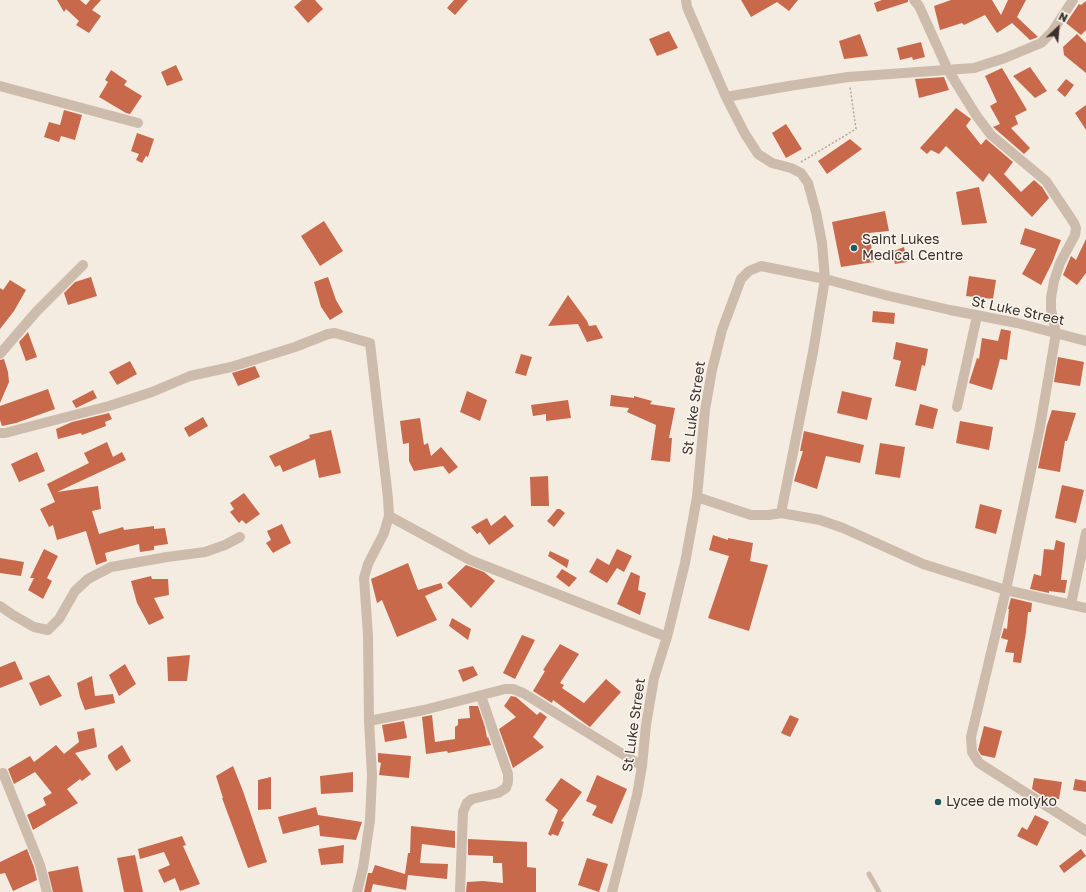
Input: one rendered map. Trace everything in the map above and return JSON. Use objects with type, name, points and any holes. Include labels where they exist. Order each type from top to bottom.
[{"type":"street","points":[[686,0],[687,6],[726,97],[745,134],[758,154],[772,163],[791,168],[801,173],[808,183],[816,212],[822,243],[825,279],[811,360],[781,513]]},
{"type":"street","points":[[914,0],[919,6],[948,70],[976,115],[991,135],[1046,181],[1074,222],[1076,228],[1075,235],[1060,263],[1054,281],[1051,309],[1056,333],[1040,427],[1006,590],[971,737],[972,752],[979,763],[1086,831]]},
{"type":"street","points":[[726,97],[848,78],[974,68],[1005,58],[1041,43],[1052,32],[1073,0]]},
{"type":"street","points":[[0,86],[138,123]]},
{"type":"street","points":[[0,354],[36,312],[83,265]]},
{"type":"street","name":"St Luke Street","points":[[612,892],[637,795],[642,766],[650,694],[667,637],[685,563],[697,497],[705,410],[712,370],[722,330],[741,279],[749,271],[761,266],[825,279],[889,296],[1086,341]]},
{"type":"street","points":[[957,408],[977,316]]},
{"type":"street","points":[[0,433],[110,406],[152,392],[190,376],[231,367],[295,347],[328,334],[335,333],[370,343],[389,516],[384,533],[368,564],[364,578],[368,635],[369,721],[372,776],[370,820],[363,868],[357,892]]},
{"type":"street","points":[[697,497],[751,515],[781,513],[820,520],[843,528],[923,564],[1006,590],[1086,608]]},
{"type":"street","points":[[389,516],[470,560],[667,637]]},
{"type":"street","points":[[1070,604],[1086,533]]},
{"type":"street","points":[[0,606],[34,627],[48,630],[59,619],[75,591],[88,580],[110,567],[205,552],[225,545],[240,537]]},
{"type":"street","points":[[369,721],[481,696],[505,689],[514,689],[523,693],[642,766]]},
{"type":"street","points":[[460,892],[464,812],[467,803],[472,799],[498,793],[506,788],[508,782],[508,774],[481,696]]},
{"type":"street","points":[[4,773],[40,864],[47,892]]},
{"type":"lane","points":[[869,874],[879,892]]},
{"type":"path","points":[[791,168],[856,129],[848,78]]},
{"type":"building","points":[[57,0],[80,0],[86,5],[90,0],[101,0],[92,10],[101,16],[89,33],[76,25],[79,21],[66,9],[64,12]]},
{"type":"building","points":[[302,0],[315,0],[323,9],[308,23],[294,7]]},
{"type":"building","points":[[454,0],[468,0],[455,15],[447,8]]},
{"type":"building","points":[[741,0],[798,0],[789,11],[777,2],[751,17]]},
{"type":"building","points":[[882,0],[908,0],[908,2],[877,12],[874,3]]},
{"type":"building","points":[[951,0],[992,0],[1001,15],[1008,0],[1026,0],[1017,17],[1038,37],[1030,40],[1012,23],[997,33],[985,15],[964,25],[962,23],[940,30],[934,6]]},
{"type":"building","points":[[1086,1],[1086,30],[1081,35],[1066,23],[1079,4],[1081,5]]},
{"type":"building","points":[[669,31],[678,48],[657,56],[649,39]]},
{"type":"building","points":[[860,34],[868,56],[844,59],[839,41]]},
{"type":"building","points":[[1077,34],[1086,43],[1086,73],[1064,55],[1063,47]]},
{"type":"building","points":[[921,42],[925,57],[913,60],[912,57],[900,60],[897,48]]},
{"type":"building","points":[[176,65],[183,80],[167,86],[161,72]]},
{"type":"building","points":[[1030,67],[1047,91],[1035,98],[1013,76]]},
{"type":"building","points":[[1002,68],[1027,110],[1015,116],[1018,124],[1011,128],[1030,148],[1024,154],[993,127],[1000,124],[990,106],[997,102],[985,76]]},
{"type":"building","points":[[111,70],[127,81],[124,85],[142,96],[130,114],[99,97],[108,82],[105,80]]},
{"type":"building","points":[[944,77],[949,90],[919,98],[915,79]]},
{"type":"building","points":[[1066,79],[1074,85],[1065,97],[1057,90]]},
{"type":"building","points":[[1086,105],[1086,130],[1075,113]]},
{"type":"building","points":[[956,108],[971,119],[966,126],[981,145],[986,139],[1013,162],[1004,174],[1021,192],[1034,180],[1042,187],[1049,198],[1032,217],[989,173],[983,182],[946,146],[939,154],[931,150],[927,154],[920,148]]},
{"type":"building","points":[[64,110],[82,115],[75,140],[61,136],[59,142],[44,137],[49,122],[60,125]]},
{"type":"building","points":[[786,124],[802,149],[786,158],[772,133]]},
{"type":"building","points":[[137,133],[154,139],[148,157],[146,156],[142,163],[136,160],[139,154],[131,151]]},
{"type":"building","points":[[850,139],[862,149],[827,174],[818,161]]},
{"type":"building","points":[[979,187],[987,223],[962,225],[956,192]]},
{"type":"building","name":"Saint Lukes Medical Centre","points":[[885,211],[889,231],[869,233],[874,262],[841,267],[832,222]]},
{"type":"building","points":[[324,221],[343,251],[320,266],[301,236]]},
{"type":"building","points":[[1025,228],[1061,240],[1041,285],[1022,274],[1036,249],[1020,244]]},
{"type":"building","points":[[1086,239],[1086,273],[1077,285],[1063,275],[1071,256],[1076,260]]},
{"type":"building","points":[[904,247],[907,262],[895,264],[891,252]]},
{"type":"building","points":[[969,276],[996,280],[993,299],[966,296]]},
{"type":"building","points":[[91,277],[97,296],[68,305],[64,293],[75,282]]},
{"type":"building","points":[[328,277],[336,300],[343,312],[330,320],[321,307],[314,282]]},
{"type":"building","points":[[10,280],[26,290],[14,311],[0,329],[0,288],[3,290]]},
{"type":"building","points":[[568,295],[589,326],[596,325],[603,338],[587,342],[578,324],[548,326]]},
{"type":"building","points":[[873,311],[895,313],[894,324],[872,322]]},
{"type":"building","points":[[1001,329],[1011,331],[1007,360],[1000,359],[992,390],[969,383],[977,358],[979,359],[982,338],[998,341]]},
{"type":"building","points":[[28,332],[37,357],[26,361],[19,342]]},
{"type":"building","points":[[896,342],[928,349],[925,366],[922,365],[916,391],[895,386],[901,361],[893,359]]},
{"type":"building","points":[[521,354],[532,357],[526,376],[515,373]]},
{"type":"building","points":[[1058,357],[1084,362],[1080,386],[1054,382]]},
{"type":"building","points":[[4,359],[9,382],[0,403],[0,360]]},
{"type":"building","points":[[130,361],[137,374],[117,385],[109,372]]},
{"type":"building","points":[[255,366],[260,377],[238,386],[232,373]]},
{"type":"building","points":[[48,389],[55,409],[16,423],[2,426],[0,420],[0,406]]},
{"type":"building","points":[[93,390],[97,398],[76,408],[72,401]]},
{"type":"building","points":[[467,391],[487,400],[480,421],[460,412]]},
{"type":"building","points":[[842,391],[872,398],[867,420],[837,413]]},
{"type":"building","points":[[611,395],[634,398],[634,396],[652,401],[650,404],[675,408],[669,438],[672,438],[670,462],[651,460],[656,425],[627,412],[629,408],[610,406]]},
{"type":"building","points":[[568,400],[571,418],[546,421],[546,414],[533,416],[531,405]]},
{"type":"building","points":[[920,404],[938,409],[933,429],[915,425]]},
{"type":"building","points":[[1052,410],[1076,413],[1067,441],[1065,441],[1060,472],[1038,468],[1047,425]]},
{"type":"building","points":[[109,413],[112,419],[105,422],[106,426],[82,435],[81,433],[58,439],[56,429],[72,422]]},
{"type":"building","points":[[203,417],[208,426],[189,437],[184,428]]},
{"type":"building","points":[[420,418],[424,445],[428,443],[431,456],[441,447],[458,467],[449,474],[443,466],[414,471],[409,461],[409,443],[403,444],[400,421]]},
{"type":"building","points":[[960,421],[993,427],[989,450],[956,443]]},
{"type":"building","points":[[331,430],[341,473],[319,478],[315,459],[283,472],[280,465],[275,467],[269,456],[310,438],[309,435]]},
{"type":"building","points":[[804,431],[864,445],[860,463],[826,456],[817,489],[794,481],[803,451],[800,451]]},
{"type":"building","points":[[107,442],[113,457],[122,452],[126,460],[57,492],[98,486],[101,509],[92,511],[99,534],[123,527],[124,530],[154,526],[154,529],[165,528],[168,544],[154,546],[154,550],[140,552],[139,544],[105,553],[107,561],[96,565],[86,531],[57,540],[53,525],[49,527],[40,509],[55,502],[47,484],[89,463],[84,453]]},
{"type":"building","points":[[880,443],[905,447],[900,478],[875,474]]},
{"type":"building","points":[[37,452],[45,471],[19,482],[11,464]]},
{"type":"building","points":[[548,476],[549,506],[531,506],[530,477]]},
{"type":"building","points":[[1062,485],[1084,490],[1076,523],[1055,518]]},
{"type":"building","points":[[244,493],[260,514],[246,524],[242,520],[239,523],[230,512],[234,509],[230,503]]},
{"type":"building","points":[[980,504],[1002,510],[996,534],[975,528]]},
{"type":"building","points":[[557,509],[560,509],[565,513],[554,527],[547,521]]},
{"type":"building","points":[[505,515],[514,526],[489,545],[480,532],[477,534],[471,527],[487,518],[491,526]]},
{"type":"building","points":[[282,524],[291,543],[273,553],[266,543],[271,540],[267,531]]},
{"type":"building","points":[[713,535],[728,540],[728,538],[753,543],[750,561],[768,565],[749,631],[708,618],[729,556],[709,550]]},
{"type":"building","points":[[1056,540],[1065,543],[1061,580],[1067,580],[1065,593],[1049,591],[1049,593],[1030,589],[1034,574],[1041,576],[1044,549],[1054,550]]},
{"type":"building","points":[[44,549],[58,556],[47,578],[52,581],[43,599],[28,590],[34,578],[30,578]]},
{"type":"building","points":[[617,549],[632,556],[624,572],[617,568],[607,583],[589,572],[597,558],[609,565]]},
{"type":"building","points":[[550,551],[569,560],[567,568],[548,556]]},
{"type":"building","points":[[0,558],[24,562],[21,576],[0,573]]},
{"type":"building","points":[[408,563],[418,590],[441,583],[443,588],[425,596],[437,620],[397,637],[382,600],[377,603],[371,579]]},
{"type":"building","points":[[466,565],[484,572],[495,581],[471,608],[447,583]]},
{"type":"building","points":[[562,569],[577,578],[569,587],[556,577]]},
{"type":"building","points":[[631,572],[640,576],[638,590],[646,593],[640,615],[617,604]]},
{"type":"building","points":[[151,576],[152,579],[168,579],[169,595],[154,598],[164,618],[149,625],[137,603],[131,581]]},
{"type":"building","points":[[1011,598],[1032,603],[1031,612],[1028,612],[1021,663],[1013,662],[1014,653],[1005,652],[1008,640],[1001,638],[1004,628],[1007,629],[1008,609]]},
{"type":"building","points":[[452,618],[471,629],[468,640],[449,626]]},
{"type":"building","points":[[522,635],[535,640],[515,679],[503,673]]},
{"type":"building","points":[[560,644],[579,654],[560,683],[564,685],[562,688],[584,703],[606,679],[621,692],[590,727],[553,700],[552,703],[533,691],[545,671],[543,670]]},
{"type":"building","points":[[190,655],[187,681],[168,681],[167,657]]},
{"type":"building","points":[[15,661],[23,679],[0,688],[0,667]]},
{"type":"building","points":[[125,664],[136,684],[119,696],[109,675]]},
{"type":"building","points":[[473,666],[478,675],[463,682],[458,670]]},
{"type":"building","points":[[49,675],[62,696],[40,706],[29,683]]},
{"type":"building","points":[[92,676],[95,696],[113,694],[115,703],[85,710],[77,683]]},
{"type":"building","points":[[511,696],[516,697],[537,715],[540,712],[547,717],[533,737],[544,747],[513,768],[499,729],[516,717],[504,706]]},
{"type":"building","points":[[469,706],[478,706],[487,738],[488,737],[491,745],[448,753],[447,751],[426,754],[422,717],[432,715],[435,742],[455,739],[455,727],[458,725],[458,719],[470,718]]},
{"type":"building","points":[[790,715],[799,719],[790,737],[781,733]]},
{"type":"building","points":[[404,721],[407,738],[385,742],[382,725]]},
{"type":"building","points":[[984,726],[1002,731],[995,758],[981,755],[978,750]]},
{"type":"building","points":[[94,728],[97,747],[75,753],[91,774],[82,781],[80,779],[67,789],[78,803],[33,830],[27,815],[46,805],[43,798],[52,793],[35,772],[14,784],[8,769],[30,756],[34,762],[56,745],[64,754],[79,742],[77,732]]},
{"type":"building","points":[[122,745],[131,761],[116,771],[108,758],[108,755]]},
{"type":"building","points":[[378,753],[411,756],[409,778],[379,775],[381,763],[378,762]]},
{"type":"building","points":[[233,766],[267,862],[248,868],[222,798],[216,776]]},
{"type":"building","points":[[353,772],[353,792],[321,794],[320,776]]},
{"type":"building","points":[[597,775],[627,789],[612,824],[592,815],[597,806],[586,801]]},
{"type":"building","points":[[271,777],[271,809],[258,810],[258,780]]},
{"type":"building","points":[[561,778],[582,792],[561,821],[564,822],[558,836],[552,834],[551,836],[548,834],[558,810],[545,800]]},
{"type":"building","points":[[1034,778],[1062,782],[1059,799],[1046,798],[1032,789]]},
{"type":"building","points":[[1075,779],[1086,781],[1086,792],[1073,790]]},
{"type":"building","points":[[316,807],[318,815],[362,822],[356,840],[320,836],[319,825],[283,834],[278,817]]},
{"type":"building","points":[[1035,815],[1049,822],[1037,846],[1017,836],[1022,827],[1027,830]]},
{"type":"building","points":[[411,826],[455,831],[455,848],[422,844],[420,863],[448,864],[447,879],[408,875],[406,890],[373,884],[371,892],[364,892],[368,873],[372,873],[375,865],[405,874],[408,853],[410,853]]},
{"type":"building","points":[[182,836],[186,845],[183,846],[200,884],[180,891],[175,878],[164,883],[158,870],[170,865],[164,852],[140,859],[138,849]]},
{"type":"building","points":[[468,839],[527,842],[527,867],[536,868],[536,892],[466,892],[467,882],[483,881],[503,883],[502,863],[493,863],[493,856],[468,855]]},
{"type":"building","points":[[344,845],[343,863],[321,865],[318,849]]},
{"type":"building","points":[[27,849],[37,880],[13,891],[5,873],[0,874],[0,862]]},
{"type":"building","points":[[1081,849],[1086,856],[1064,873],[1059,866]]},
{"type":"building","points":[[135,855],[143,892],[124,892],[117,858]]},
{"type":"building","points":[[587,858],[608,864],[599,892],[578,885]]},
{"type":"building","points":[[78,866],[83,892],[53,892],[48,872]]},
{"type":"place","name":"Saint Lukes Medical Centre","points":[[854,248]]},
{"type":"place","name":"Lycee de molyko","points":[[938,802]]}]
